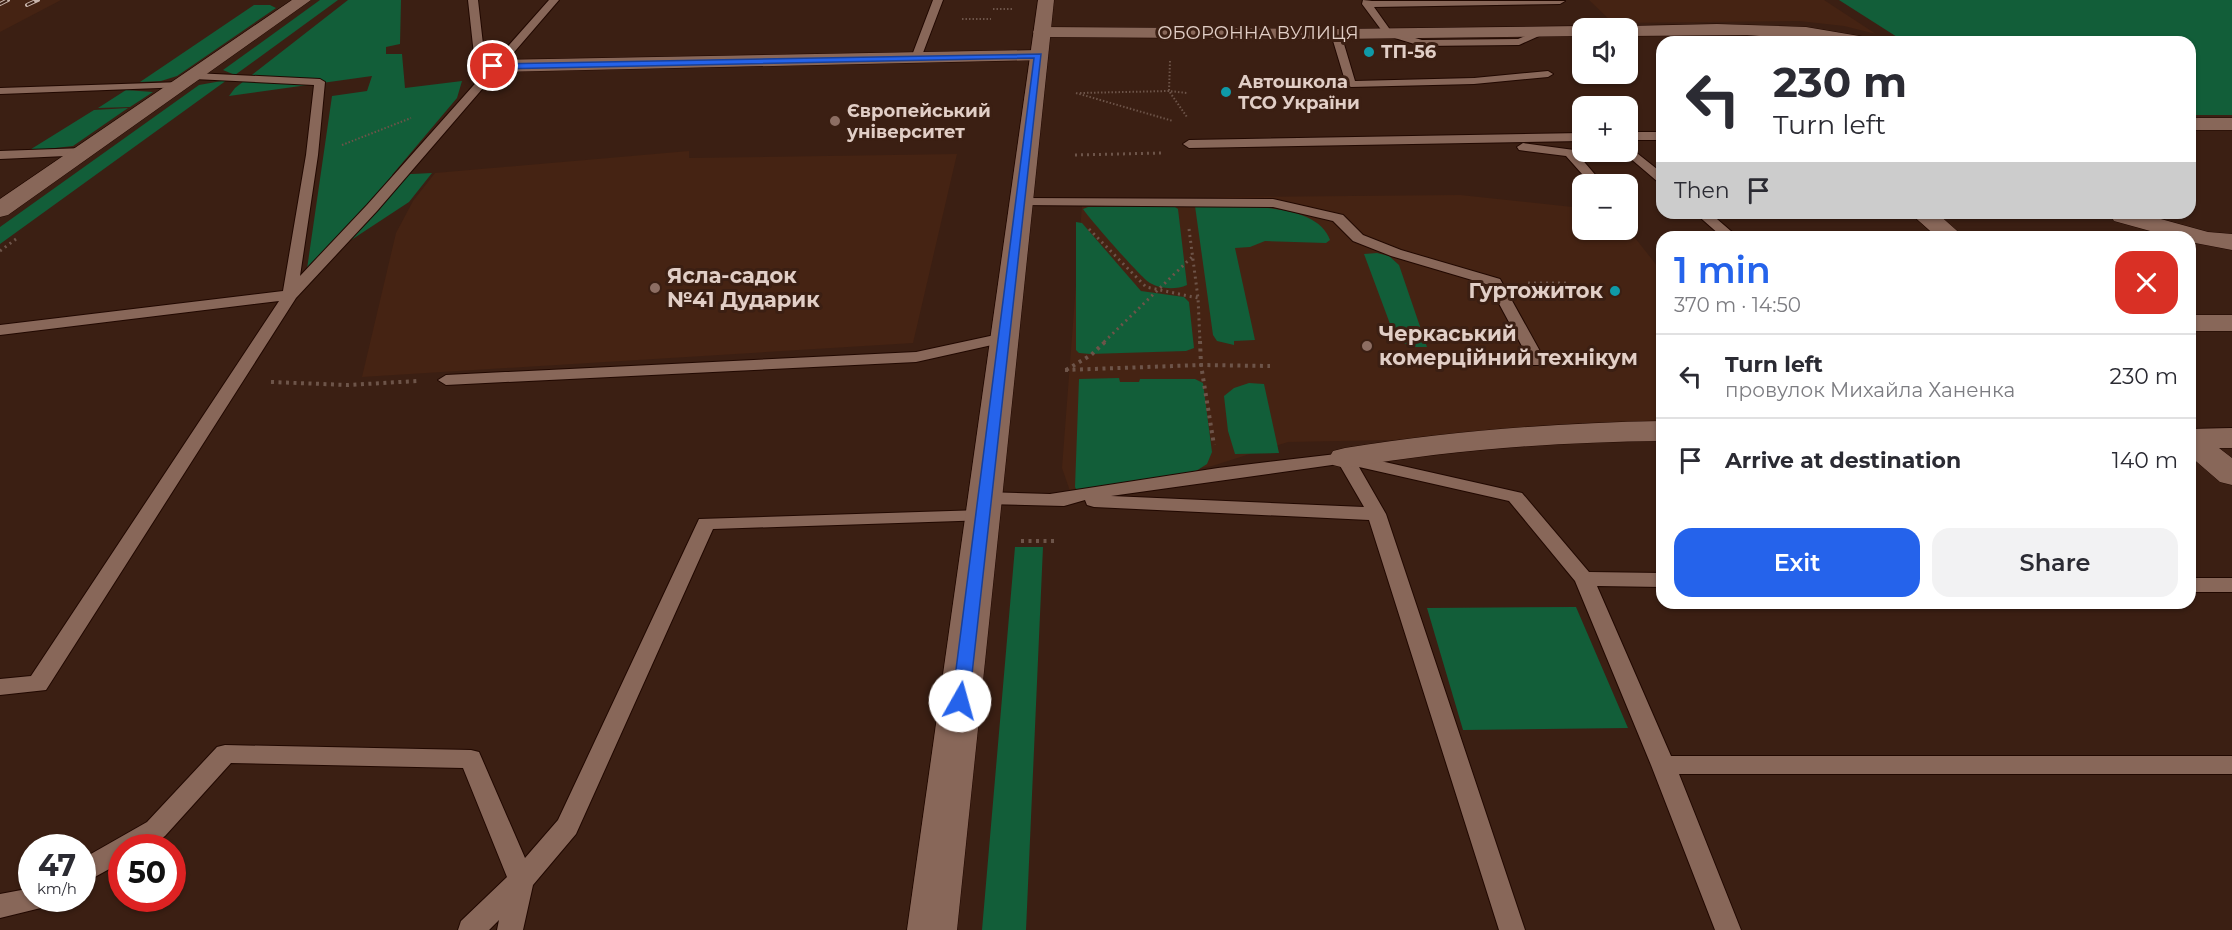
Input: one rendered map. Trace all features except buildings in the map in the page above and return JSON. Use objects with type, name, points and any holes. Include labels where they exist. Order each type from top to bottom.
[{"type":"street","points":[[0,210],[303,0]]},
{"type":"street","points":[[932,930],[1046,0]]},
{"type":"street","points":[[1638,31],[1736,30],[1840,36]]},
{"type":"street","name":"ОБОРОННА ВУЛИЦЯ","points":[[493,66],[916,58],[1040,44],[1336,34],[1572,31]]},
{"type":"street","points":[[2196,124],[2232,124]]},
{"type":"street","points":[[1930,219],[1944,231]]},
{"type":"street","points":[[2134,219],[2178,231]]},
{"type":"street","points":[[2196,236],[2232,242]]},
{"type":"street","points":[[2196,323],[2232,323]]},
{"type":"street","points":[[1345,458],[1405,448],[1609,431],[1656,431]]},
{"type":"street","points":[[2196,439],[2232,438]]},
{"type":"street","points":[[2196,444],[2232,475]]},
{"type":"lane","points":[[473,0],[480,64],[493,66]]},
{"type":"lane","points":[[0,687],[38,684],[290,295],[372,208],[493,66],[554,0]]},
{"type":"lane","points":[[916,58],[938,0]]},
{"type":"lane","points":[[1367,2],[1560,1]]},
{"type":"lane","points":[[1367,2],[1388,33]]},
{"type":"lane","points":[[1336,34],[1352,84],[1474,81],[1548,74]]},
{"type":"lane","points":[[0,91],[188,80],[320,82],[312,154],[290,295]]},
{"type":"lane","points":[[1638,136],[1656,136]]},
{"type":"lane","points":[[1189,144],[1572,137]]},
{"type":"lane","points":[[1461,139],[1570,153],[1589,174]]},
{"type":"lane","points":[[0,155],[84,152]]},
{"type":"lane","points":[[0,169],[24,154]]},
{"type":"lane","points":[[1638,159],[1656,174]]},
{"type":"lane","points":[[1021,202],[1273,203],[1338,218],[1358,238],[1396,253],[1495,282],[1538,362]]},
{"type":"lane","points":[[1709,219],[1724,231]]},
{"type":"lane","points":[[0,330],[290,295]]},
{"type":"lane","points":[[446,380],[916,357],[1004,338]]},
{"type":"lane","points":[[1345,458],[1377,514],[1512,930]]},
{"type":"lane","points":[[471,930],[521,880],[567,826],[706,523],[983,507],[1345,458],[1515,497],[1584,579],[1663,765],[1728,930]]},
{"type":"lane","points":[[1053,499],[1377,514]]},
{"type":"lane","points":[[1584,579],[1656,580]]},
{"type":"lane","points":[[2196,585],[2232,585]]},
{"type":"lane","points":[[147,834],[156,829],[225,754],[471,759],[521,880],[510,930]]},
{"type":"lane","points":[[1663,765],[2232,765]]},
{"type":"lane","points":[[0,906],[18,902]]},
{"type":"path","points":[[993,9],[1022,9]]},
{"type":"path","points":[[975,19],[991,19]]},
{"type":"path","points":[[1174,121],[1076,93],[1169,91],[1187,93]]},
{"type":"path","points":[[312,154],[413,117]]},
{"type":"path","points":[[1075,155],[1169,153]]},
{"type":"path","points":[[1087,227],[1146,287],[1198,298]]},
{"type":"path","points":[[1193,256],[1091,355],[1065,370],[1201,365],[1270,366]]},
{"type":"path","points":[[234,381],[348,385],[446,380]]},
{"type":"path","points":[[1018,541],[1056,542]]},
{"type":"shaded area","points":[[0,0],[61,0],[0,32]]},
{"type":"shaded area","points":[[1589,0],[1824,0],[1876,34],[1844,26],[1799,21],[1638,23],[1638,18],[1608,18]]},
{"type":"shaded area","name":"Ясла-садок №41 Дударик","points":[[689,151],[689,158],[957,154],[913,343],[362,377],[396,233],[413,201],[435,173]]},
{"type":"shaded area","name":"Черкаський комерційний технікум","points":[[1460,195],[1572,207],[1572,240],[1637,240],[1656,264],[1656,421],[1394,440],[1288,442],[1212,466],[1070,491],[1062,468],[1082,205],[1228,197]]},
{"type":"green space","points":[[320,0],[338,0],[235,75],[223,70]]},
{"type":"green space","points":[[348,0],[401,0],[400,44],[386,47],[386,54],[402,54],[405,88],[462,81],[457,98],[392,175],[432,173],[409,202],[307,269],[332,96],[367,91],[372,76],[229,96],[235,88]]},
{"type":"green space","points":[[1839,0],[2232,0],[2232,115],[2196,115],[2196,36],[1896,36]]},
{"type":"green space","points":[[254,5],[270,5],[276,8],[177,76],[161,81],[140,82]]},
{"type":"green space","points":[[227,80],[0,244],[0,227],[199,85]]},
{"type":"green space","points":[[126,90],[153,92],[130,107],[98,108]]},
{"type":"green space","points":[[128,108],[73,146],[28,151],[94,110]]},
{"type":"green space","points":[[1154,206],[1178,209],[1187,285],[1168,288],[1150,283],[1083,209]]},
{"type":"green space","points":[[1195,206],[1264,207],[1297,214],[1312,220],[1323,228],[1330,240],[1326,243],[1265,241],[1250,247],[1235,248],[1255,340],[1234,341],[1234,345],[1217,341],[1213,335]]},
{"type":"green space","points":[[1076,222],[1082,223],[1141,291],[1184,297],[1189,302],[1194,348],[1186,351],[1090,354],[1079,353],[1076,350]]},
{"type":"green space","points":[[1377,253],[1389,256],[1399,265],[1427,347],[1414,347],[1396,340],[1364,254]]},
{"type":"green space","points":[[1119,378],[1120,382],[1139,382],[1140,379],[1195,379],[1203,383],[1212,452],[1207,464],[1193,473],[1077,491],[1075,487],[1079,379]]},
{"type":"green space","points":[[1249,383],[1264,384],[1279,453],[1235,454],[1228,431],[1224,396],[1234,388]]},
{"type":"green space","points":[[1015,547],[1043,547],[1026,930],[982,930]]},
{"type":"green space","points":[[1576,607],[1628,728],[1463,730],[1427,608]]},
{"type":"railway","points":[[0,4],[8,0]]},
{"type":"railway","points":[[27,5],[38,0]]},
{"type":"place","name":"ТП-56","points":[[1369,52]]},
{"type":"place","name":"Автошкола ТСО України","points":[[1226,92]]},
{"type":"place","name":"Європейський університет","points":[[835,121]]},
{"type":"place","name":"Ясла-садок №41 Дударик","points":[[655,288]]},
{"type":"place","name":"Гуртожиток","points":[[1615,291]]},
{"type":"place","name":"Черкаський комерційний технікум","points":[[1367,346]]},
{"type":"route","points":[[493,66],[1038,56],[960,701]]}]
